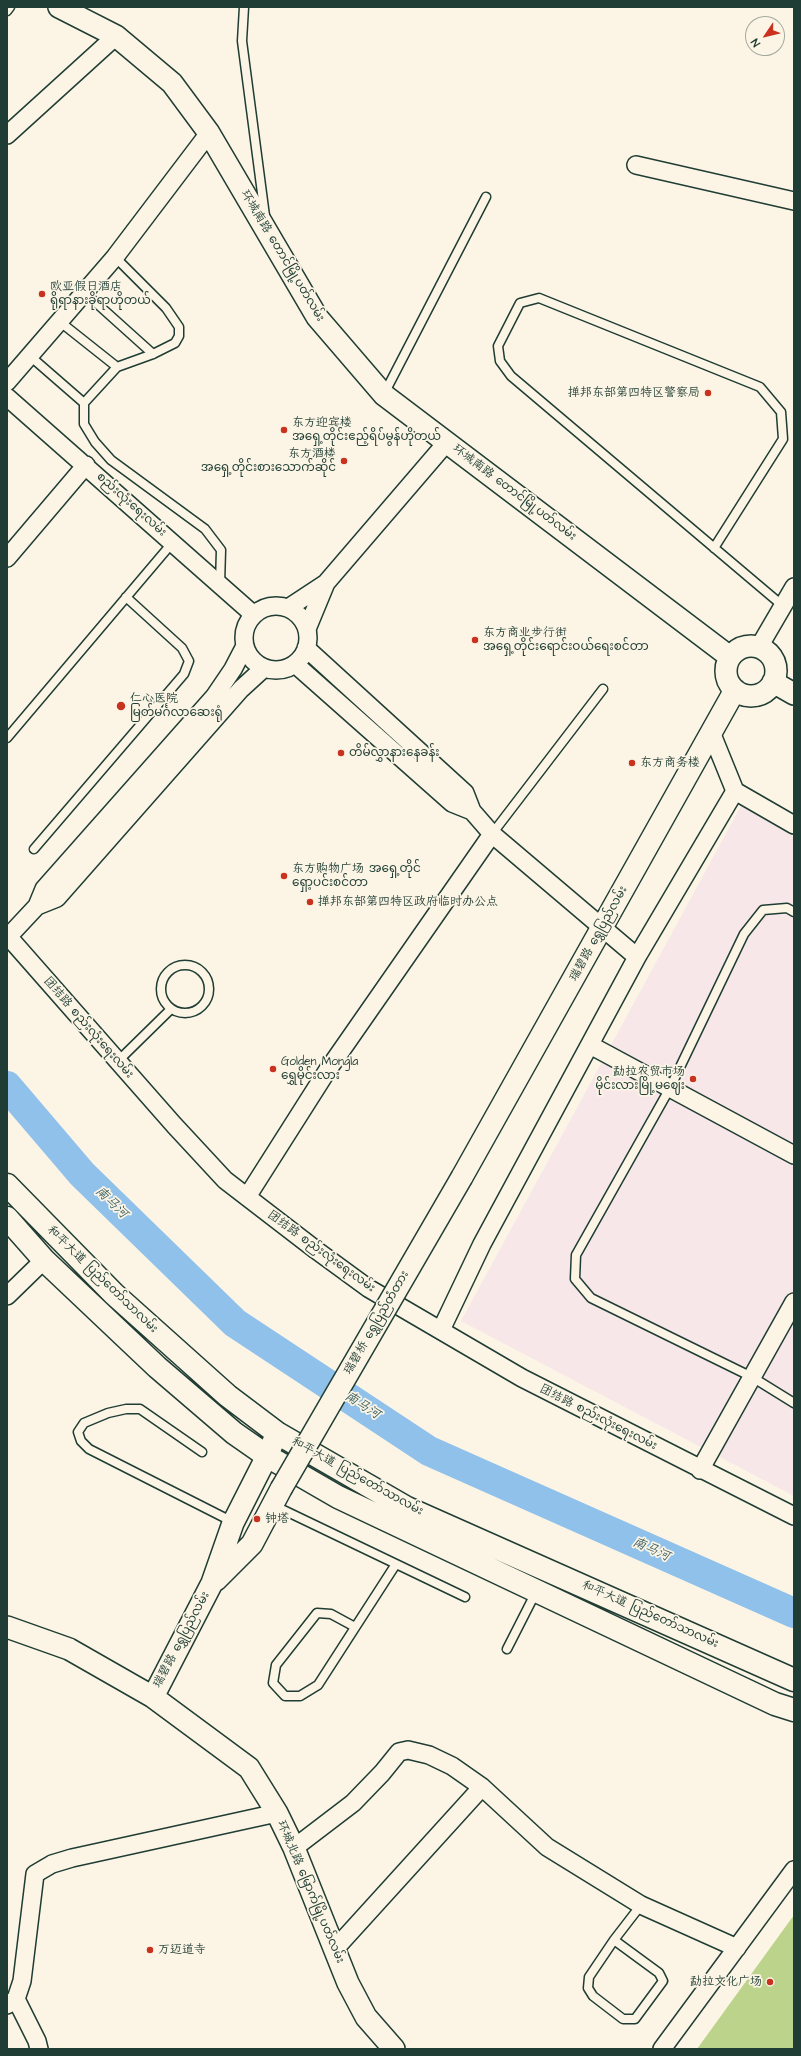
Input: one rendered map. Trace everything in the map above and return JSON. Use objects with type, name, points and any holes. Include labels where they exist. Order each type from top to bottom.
[{"type":"highway","name":"和平大道 ပြည်တော်သာလမ်း","points":[[7,1185],[114,1294],[228,1396],[277,1433],[407,1508],[794,1680]]},
{"type":"highway","name":"和平大道 ပြည်တော်သာလမ်း","points":[[7,1218],[44,1260],[157,1368],[234,1433],[267,1456],[338,1497],[775,1704],[794,1710]]},
{"type":"street","name":"环城南路 တောင်မြို့ပတ်လမ်း","points":[[59,7],[116,36],[172,83],[209,133],[317,317],[384,395],[730,657]]},
{"type":"street","points":[[7,135],[116,36]]},
{"type":"street","points":[[7,382],[114,257],[209,133]]},
{"type":"street","points":[[636,165],[794,201]]},
{"type":"street","name":"စည်းလုံးရေးလမ်း","points":[[7,396],[254,615]]},
{"type":"street","points":[[288,608],[326,583],[447,442]]},
{"type":"street","points":[[7,558],[86,465]]},
{"type":"street","points":[[307,629],[326,583]]},
{"type":"street","points":[[759,647],[794,587]]},
{"type":"street","points":[[271,606],[288,608],[302,619],[307,629],[308,637],[306,648],[302,656],[295,664],[274,670],[264,668],[250,656],[245,646],[244,634],[248,624],[254,615],[271,606]]},
{"type":"street","points":[[8,936],[37,906],[44,889],[214,696],[234,669],[245,646]]},
{"type":"street","points":[[743,647],[759,647],[765,650],[774,661],[776,676],[773,682],[763,693],[748,696],[735,690],[727,678],[726,671],[730,657],[743,647]]},
{"type":"street","points":[[306,648],[465,793],[472,811],[492,834],[637,957]]},
{"type":"street","points":[[295,664],[452,803],[472,811]]},
{"type":"street","points":[[37,906],[57,898],[241,689],[264,668]]},
{"type":"street","points":[[773,682],[794,694]]},
{"type":"street","name":"瑞碧路 ရွှေပြည်လမ်း","points":[[462,1177],[603,928],[735,690]]},
{"type":"street","points":[[711,732],[736,791],[794,825]]},
{"type":"street","points":[[440,1330],[482,1244],[637,957],[736,791]]},
{"type":"street","points":[[247,1197],[327,1071],[492,834]]},
{"type":"street","name":"团结路 စည်းလုံးရေးလမ်း","points":[[8,936],[118,1062],[225,1180],[368,1288],[522,1378],[700,1470],[794,1516]]},
{"type":"street","points":[[590,1045],[794,1155]]},
{"type":"street","name":"瑞碧桥 ရွှေပြည်တံတား","points":[[276,1497],[462,1177]]},
{"type":"street","points":[[7,1296],[44,1260]]},
{"type":"street","points":[[700,1470],[794,1302]]},
{"type":"street","name":"瑞碧路 ရွှေပြည်လမ်း","points":[[152,1697],[212,1583],[234,1522],[277,1433]]},
{"type":"street","name":"瑞碧路 ရွှေပြည်လမ်း","points":[[212,1583],[252,1544],[276,1497]]},
{"type":"street","name":"环城北路 မြောက်မြို့ပတ်လမ်း","points":[[7,1627],[69,1649],[152,1697],[248,1768],[277,1814],[294,1848],[348,1983],[366,2017],[394,2049]]},
{"type":"street","points":[[294,1848],[353,1803],[382,1773],[399,1752],[408,1750],[429,1755],[452,1766],[482,1787],[547,1847],[641,1905],[737,1948]]},
{"type":"street","points":[[334,1950],[482,1787]]},
{"type":"street","points":[[39,2049],[37,2041],[11,2002],[22,1981],[35,1874],[52,1864],[72,1858],[277,1814]]},
{"type":"street","points":[[662,2049],[794,1870]]},
{"type":"lane","points":[[7,11],[10,7]]},
{"type":"lane","points":[[244,7],[242,41],[267,234]]},
{"type":"lane","points":[[384,395],[486,197]]},
{"type":"lane","points":[[114,257],[166,308],[179,327],[179,336],[175,343],[153,354],[117,367],[84,403],[84,424],[95,442],[111,460],[205,529],[221,550],[220,584]]},
{"type":"lane","points":[[84,292],[153,354]]},
{"type":"lane","points":[[714,548],[783,439],[781,412],[760,387],[539,298],[520,303],[498,346],[500,361],[511,376],[714,548],[783,606]]},
{"type":"lane","points":[[60,321],[117,367]]},
{"type":"lane","points":[[30,356],[84,403]]},
{"type":"lane","points":[[7,738],[173,542]]},
{"type":"lane","points":[[34,849],[184,674],[189,661],[182,648],[126,598]]},
{"type":"lane","points":[[492,834],[603,689]]},
{"type":"lane","points":[[794,912],[787,908],[763,910],[744,934],[670,1088],[576,1255],[575,1279],[591,1298],[752,1377],[794,1403]]},
{"type":"lane","points":[[182,965],[192,966],[201,971],[207,978],[209,987],[209,996],[204,1005],[197,1011],[188,1014],[179,1013],[171,1009],[164,1002],[161,992],[162,983],[166,974],[173,968],[182,965]]},
{"type":"lane","points":[[118,1062],[171,1009]]},
{"type":"lane","points":[[202,1452],[140,1409],[126,1409],[108,1413],[84,1423],[78,1432],[81,1441],[89,1449],[234,1522]]},
{"type":"lane","points":[[276,1497],[396,1564],[465,1597]]},
{"type":"lane","points":[[355,1627],[331,1614],[317,1613],[276,1665],[273,1683],[285,1696],[300,1696],[318,1685],[396,1564]]},
{"type":"lane","points":[[507,1649],[537,1591]]},
{"type":"lane","points":[[614,1940],[659,1973],[663,1981],[635,2019],[623,2019],[592,1996],[588,1988],[589,1977],[614,1940],[641,1905]]},
{"type":"shaded area","name":"勐拉农贸市场 မိုင်းလားမြို့မဈေး","points":[[741,806],[794,837],[794,1496],[461,1321]]},
{"type":"green space","name":"勐拉文化广场","points":[[794,1915],[794,2049],[697,2049]]},
{"type":"waterway","name":"南马河","points":[[7,1086],[82,1174],[235,1323],[429,1451],[794,1613]]},
{"type":"place","name":"欧亚假日酒店 ရိုရာနားခိုရာဟိုတယ်","points":[[42,294]]},
{"type":"place","name":"掸邦东部第四特区警察局","points":[[708,393]]},
{"type":"place","name":"东方迎宾楼 အရှေ့တိုင်းဧည့်ရိပ်မွန်ဟိုတယ်","points":[[284,430]]},
{"type":"place","name":"东方酒楼 အရှေ့တိုင်းစားသောက်ဆိုင်","points":[[344,461]]},
{"type":"place","name":"东方商业步行街 အရှေ့တိုင်းရောင်းဝယ်ရေးစင်တာ","points":[[475,640]]},
{"type":"place","name":"仁心医院 မြတ်မင်္ဂလာဆေးရုံ","points":[[121,706]]},
{"type":"place","name":"တိမ်လွှာနားနေခန်း","points":[[341,753]]},
{"type":"place","name":"东方商务楼","points":[[632,763]]},
{"type":"place","name":"东方购物广场 အရှေ့တိုင် ရှော့ပင်းစင်တာ","points":[[284,876]]},
{"type":"place","name":"掸邦东部第四特区政府临时办公点","points":[[310,902]]},
{"type":"place","name":"Golden Mongla ရွှေမိုင်းလား","points":[[273,1069]]},
{"type":"place","name":"勐拉农贸市场 မိုင်းလားမြို့မဈေး","points":[[693,1079]]},
{"type":"place","name":"钟塔","points":[[257,1519]]},
{"type":"place","name":"万迈道寺","points":[[150,1950]]},
{"type":"place","name":"勐拉文化广场","points":[[770,1982]]}]
